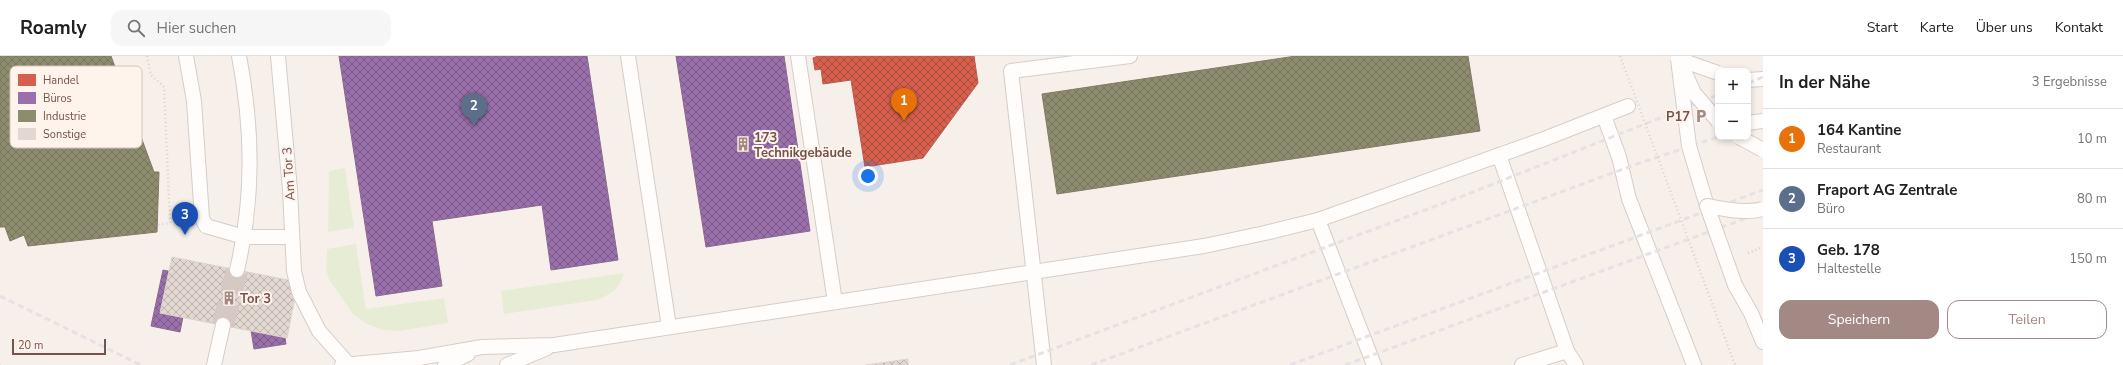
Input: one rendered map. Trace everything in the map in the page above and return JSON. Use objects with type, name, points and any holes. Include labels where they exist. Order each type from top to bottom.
[{"type":"lane","points":[[186,56],[194,101],[202,218],[206,226],[244,237],[291,237]]},
{"type":"lane","points":[[236,270],[244,237],[250,189],[246,99],[239,56]]},
{"type":"lane","name":"Am Tor 3","points":[[278,56],[290,190],[291,237],[294,272],[299,292],[319,331],[347,365]]},
{"type":"lane","points":[[628,56],[669,328]]},
{"type":"lane","points":[[798,56],[835,302]]},
{"type":"lane","points":[[1044,365],[1011,71],[1059,61],[1130,56]]},
{"type":"lane","points":[[1678,58],[1715,72]]},
{"type":"lane","points":[[1678,58],[1694,93],[1715,118]]},
{"type":"lane","points":[[1678,58],[1688,146],[1707,206],[1735,284],[1751,313],[1763,342]]},
{"type":"lane","points":[[1751,80],[1763,79]]},
{"type":"lane","points":[[347,365],[419,358],[482,347],[554,345],[1204,246],[1318,220],[1499,155],[1628,106]]},
{"type":"lane","points":[[1604,116],[1619,157],[1629,199],[1694,365]]},
{"type":"lane","points":[[1751,123],[1763,121]]},
{"type":"lane","points":[[1745,140],[1763,150]]},
{"type":"lane","points":[[1499,155],[1567,350],[1576,365]]},
{"type":"lane","points":[[1707,206],[1732,210],[1757,211],[1763,209]]},
{"type":"lane","points":[[1318,220],[1374,365]]},
{"type":"lane","points":[[214,365],[223,325]]},
{"type":"lane","points":[[507,365],[528,361],[554,345]]},
{"type":"lane","points":[[445,365],[482,347]]},
{"type":"lane","points":[[1522,365],[1567,350]]},
{"type":"path","points":[[147,56],[151,74],[164,87],[170,223],[157,225]]},
{"type":"path","points":[[1620,56],[1735,365]]},
{"type":"green space","points":[[345,168],[354,228],[328,232],[329,171]]},
{"type":"green space","points":[[356,244],[366,309],[444,298],[448,323],[400,331],[383,330],[367,324],[353,314],[329,279],[326,271],[327,249]]},
{"type":"green space","points":[[624,273],[618,287],[615,290],[597,300],[504,314],[501,291]]},
{"type":"building: Handel","points":[[818,56],[974,56],[978,83],[923,158],[865,167],[851,80],[823,84],[821,69],[815,70],[813,58]]},
{"type":"building: Büros","points":[[339,56],[587,56],[618,260],[551,270],[542,205],[432,221],[442,286],[376,296]]},
{"type":"building: Büros","name":"173 Technikgebäude","points":[[676,56],[784,56],[810,231],[706,247]]},
{"type":"building: Büros","points":[[174,263],[189,265],[187,275],[191,276],[180,332],[151,326],[163,270],[172,272]]},
{"type":"building: Büros","points":[[281,313],[286,344],[254,349],[249,318]]},
{"type":"building: Industrie","points":[[0,56],[111,56],[115,66],[10,66],[10,148],[142,148],[142,140],[154,172],[159,172],[157,232],[28,246],[24,235],[10,241],[5,227],[0,227]]},
{"type":"building: Industrie","points":[[1296,56],[1468,56],[1480,131],[1057,194],[1042,94]]},
{"type":"building: Sonstige","name":"Tor 3","points":[[172,257],[298,282],[287,338],[160,313]]},
{"type":"building: Sonstige","points":[[908,359],[908,365],[866,365]]},
{"type":"tunnel","points":[[223,325],[237,270]]},
{"type":"railway","points":[[1751,82],[1763,77]]},
{"type":"railway","points":[[1010,365],[1468,194],[1715,96]]},
{"type":"railway","points":[[1751,126],[1763,122]]},
{"type":"railway","points":[[1091,365],[1637,164],[1715,138]]},
{"type":"railway","points":[[1290,365],[1763,190]]},
{"type":"railway","points":[[1345,365],[1763,212]]},
{"type":"railway","points":[[0,296],[141,365]]},
{"type":"place","name":"P17","points":[[1701,116]]},
{"type":"place","name":"164 Kantine","points":[[904,121]]},
{"type":"place","name":"Fraport AG Zentrale","points":[[474,126]]},
{"type":"place","name":"173 Technikgebäude","points":[[743,144]]},
{"type":"place","name":"Geb. 178","points":[[185,235]]},
{"type":"place","name":"Tor 3","points":[[229,298]]}]
